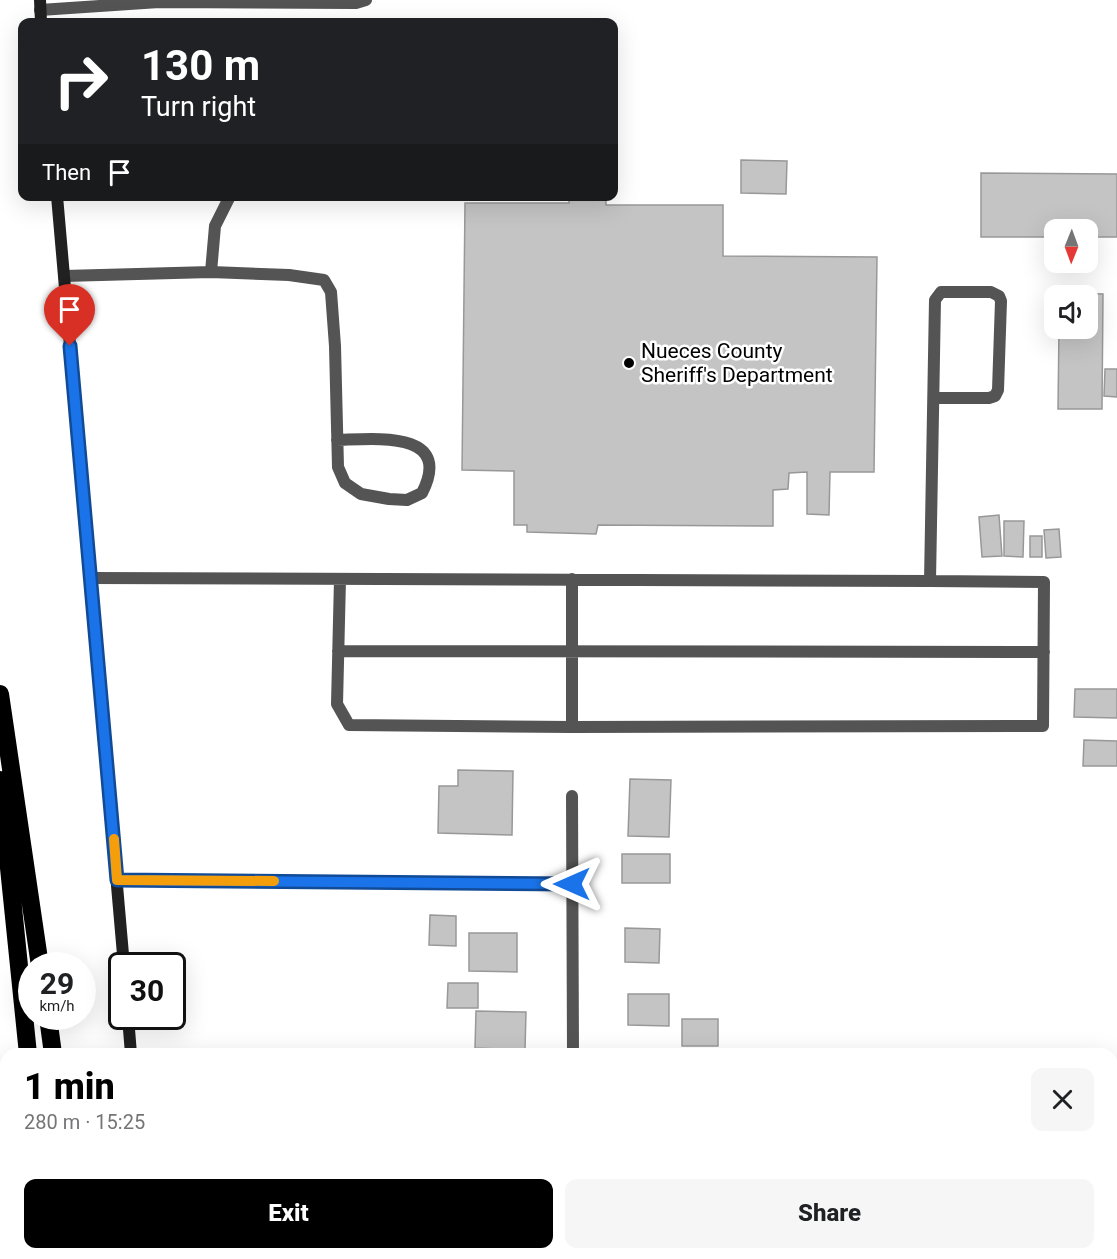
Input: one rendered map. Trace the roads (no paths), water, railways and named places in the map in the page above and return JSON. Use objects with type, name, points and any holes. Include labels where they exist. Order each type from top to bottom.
[{"type":"highway","points":[[0,694],[38,952]]},
{"type":"highway","points":[[0,780],[27,1048]]},
{"type":"highway","points":[[50,1030],[52,1048]]},
{"type":"main road","points":[[57,201],[123,952]]},
{"type":"main road","points":[[129,1030],[131,1048]]},
{"type":"street","points":[[40,11],[159,2],[356,3],[366,0]]},
{"type":"street","points":[[211,272],[215,226],[228,201]]},
{"type":"street","points":[[64,276],[211,272],[289,275],[324,280],[331,292],[335,346],[337,440],[338,467],[345,483],[362,494],[407,500],[422,493],[428,482],[430,467],[427,453],[415,444],[384,439],[337,440]]},
{"type":"street","points":[[930,581],[935,300],[941,292],[991,292],[999,296],[1001,301],[998,390],[995,396],[989,398],[934,398]]},
{"type":"street","points":[[90,578],[572,579],[1044,582],[1043,726],[349,725],[337,704],[340,579]]},
{"type":"street","points":[[572,579],[572,727]]},
{"type":"street","points":[[338,651],[1044,652]]},
{"type":"street","points":[[572,796],[573,1048]]},
{"type":"street","points":[[117,880],[572,884]]},
{"type":"place","name":"Nueces County Sheriff's Department","points":[[629,363]]}]
